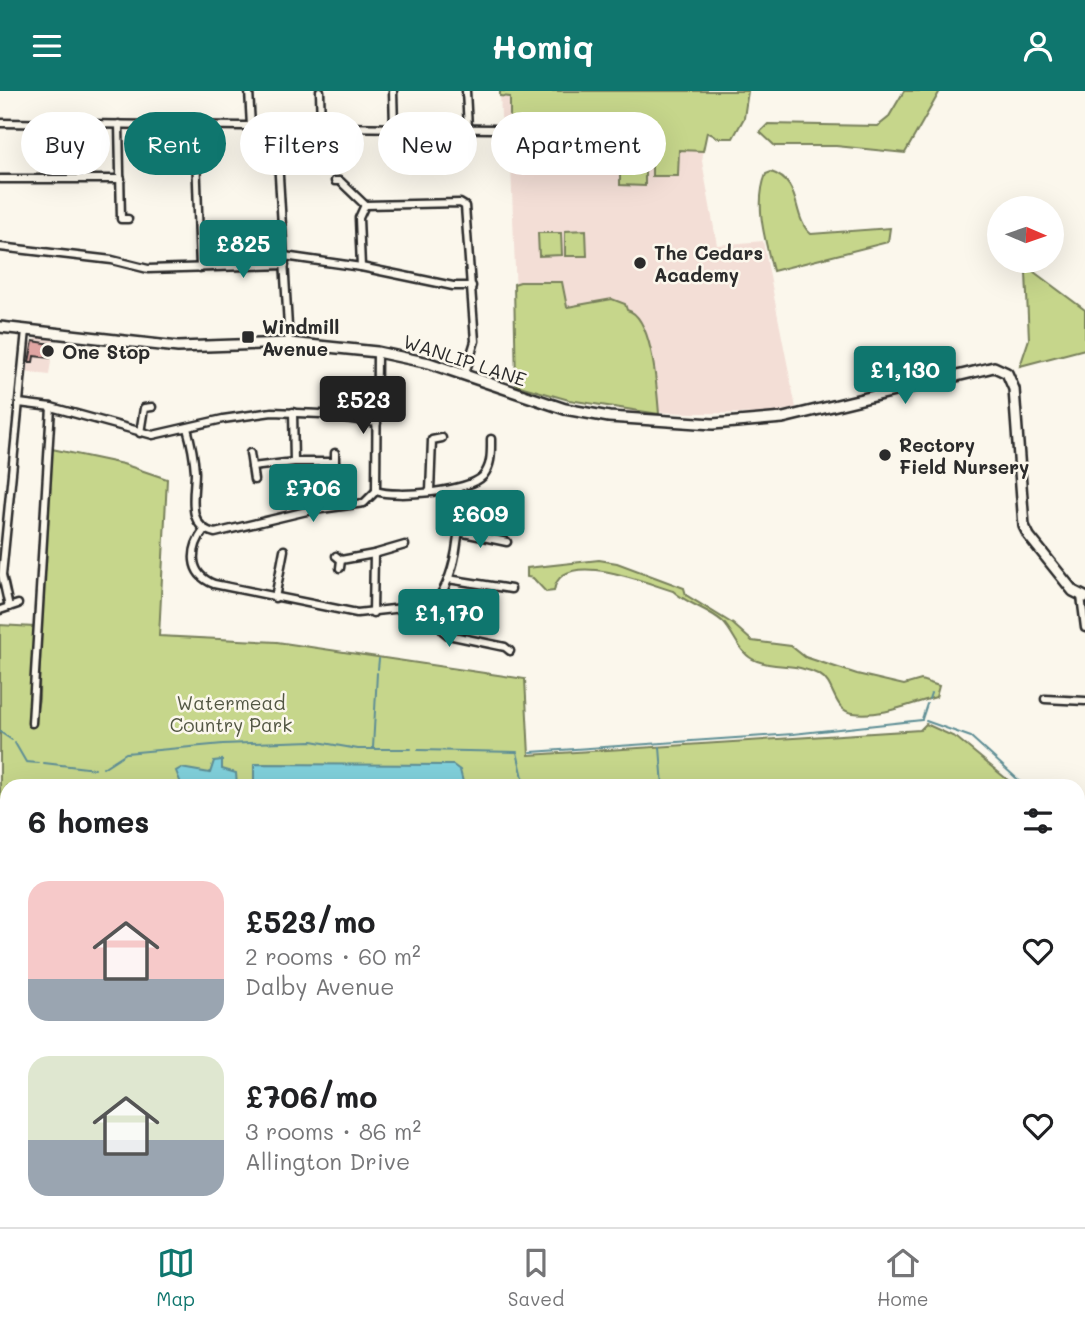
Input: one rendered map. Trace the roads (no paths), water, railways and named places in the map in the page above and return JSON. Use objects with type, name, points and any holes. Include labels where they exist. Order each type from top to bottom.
[{"type":"street","points":[[248,91],[250,112]]},
{"type":"street","points":[[320,91],[321,112]]},
{"type":"street","points":[[393,91],[394,112]]},
{"type":"street","points":[[466,91],[467,112]]},
{"type":"street","points":[[0,123],[124,124]]},
{"type":"street","points":[[119,124],[121,219],[128,219]]},
{"type":"street","points":[[197,175],[200,268]]},
{"type":"street","points":[[279,175],[289,343]]},
{"type":"street","points":[[0,179],[121,179]]},
{"type":"street","points":[[340,181],[365,205],[460,203],[467,209],[475,341],[465,374]]},
{"type":"street","points":[[361,267],[359,218],[365,205]]},
{"type":"street","points":[[0,247],[112,260],[148,269],[285,265]]},
{"type":"street","points":[[284,256],[361,267],[453,286],[472,286]]},
{"type":"street","name":"WANLIP LANE","points":[[0,327],[178,347],[289,343],[377,352],[465,374],[565,409],[668,423],[748,423],[874,398],[988,367],[1002,369],[1007,373],[1016,398],[1024,526],[1054,569],[1073,591],[1083,596]]},
{"type":"street","points":[[9,607],[1,575],[26,330]]},
{"type":"street","points":[[376,492],[377,352]]},
{"type":"street","points":[[19,403],[51,407],[153,435],[249,414],[293,412],[377,423]]},
{"type":"street","points":[[135,406],[148,408],[140,433]]},
{"type":"street","points":[[32,723],[51,407]]},
{"type":"street","points":[[293,412],[294,463]]},
{"type":"street","points":[[187,428],[194,460],[194,514],[204,530],[215,533],[307,511],[363,503],[376,492],[457,488],[483,475],[491,455],[491,439]]},
{"type":"street","points":[[430,491],[430,438],[442,439]]},
{"type":"street","points":[[250,453],[254,480]]},
{"type":"street","points":[[335,453],[335,471]]},
{"type":"street","points":[[491,455],[499,455]]},
{"type":"street","points":[[252,467],[335,462]]},
{"type":"street","points":[[204,530],[197,541],[193,557],[202,578],[214,584],[351,613],[373,613],[430,605],[442,596],[448,579],[461,510],[457,488]]},
{"type":"street","points":[[496,540],[497,531]]},
{"type":"street","points":[[458,533],[507,542]]},
{"type":"street","points":[[339,561],[402,547],[404,556]]},
{"type":"street","points":[[275,597],[284,554],[292,559]]},
{"type":"street","points":[[373,613],[374,554]]},
{"type":"street","points":[[448,579],[506,592]]},
{"type":"street","points":[[1083,596],[1085,628]]},
{"type":"street","points":[[1,610],[18,604]]},
{"type":"street","points":[[430,605],[443,631],[448,635],[507,646]]},
{"type":"street","points":[[1045,699],[1085,701]]},
{"type":"water","points":[[222,760],[222,769],[236,773],[236,779],[179,779],[176,771],[181,768],[210,773],[214,761]]},
{"type":"water","points":[[254,764],[453,765],[460,770],[462,779],[254,779]]},
{"type":"waterway","points":[[378,669],[379,659]]},
{"type":"waterway","points":[[373,748],[377,673]]},
{"type":"waterway","points":[[929,699],[931,693]]},
{"type":"waterway","points":[[922,719],[927,704]]},
{"type":"waterway","points":[[531,752],[793,734],[922,720]]},
{"type":"waterway","points":[[926,721],[971,737],[1017,779]]},
{"type":"waterway","points":[[0,732],[12,740]]},
{"type":"waterway","points":[[103,768],[126,753],[223,744],[312,741],[358,749],[411,749]]},
{"type":"waterway","points":[[15,743],[26,762],[38,763]]},
{"type":"waterway","points":[[660,747],[662,779]]},
{"type":"waterway","points":[[418,750],[517,752],[523,779]]},
{"type":"waterway","points":[[44,763],[95,769]]},
{"type":"place","name":"The Cedars Academy","points":[[640,263]]},
{"type":"place","name":"Windmill Avenue","points":[[248,337]]},
{"type":"place","name":"One Stop","points":[[48,351]]},
{"type":"place","name":"Rectory Field Nursery","points":[[885,455]]},
{"type":"park label","name":"Watermead Country Park","points":[[231,713]]}]
